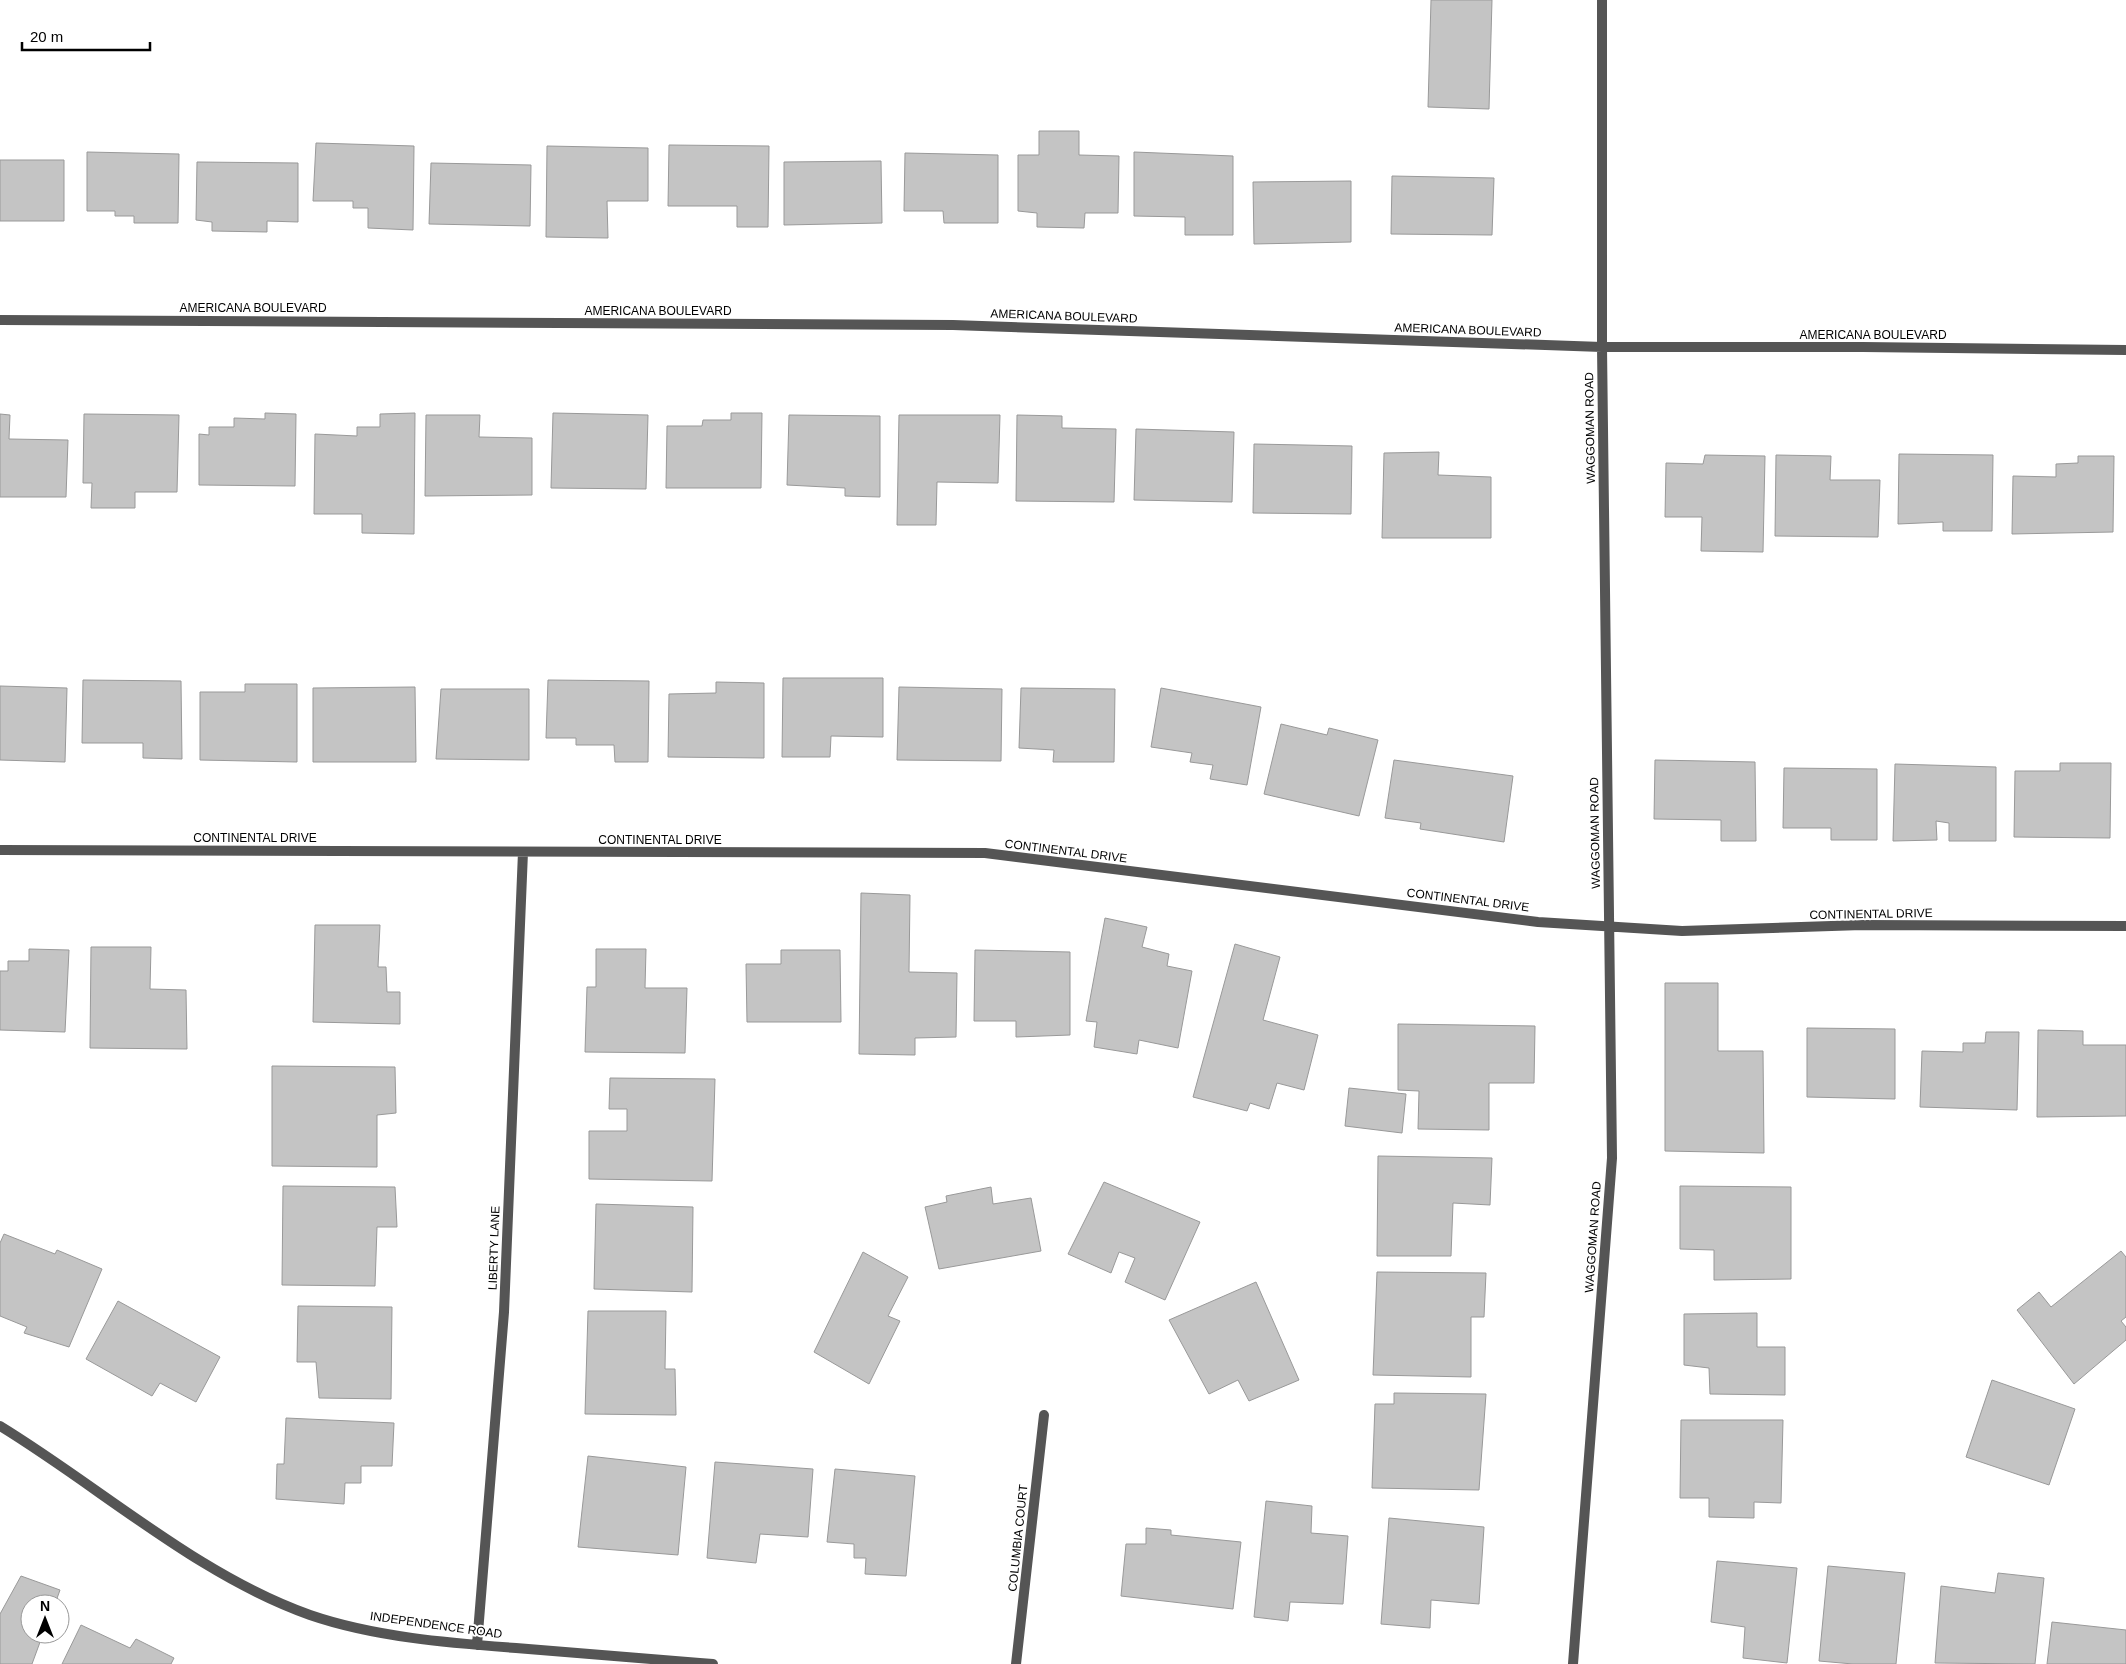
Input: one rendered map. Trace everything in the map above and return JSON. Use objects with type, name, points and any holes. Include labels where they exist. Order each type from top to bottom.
[{"type":"street","name":"WAGGOMAN ROAD","points":[[1572,1664],[1612,1158],[1602,346],[1602,0]]},
{"type":"street","name":"AMERICANA BOULEVARD","points":[[0,320],[953,325],[1602,346],[1863,346],[2126,350]]},
{"type":"street","name":"CONTINENTAL DRIVE","points":[[0,850],[985,853],[1538,922],[1608,927],[1682,931],[1862,925],[2126,926]]},
{"type":"street","name":"LIBERTY LANE","points":[[476,1645],[504,1312],[523,852]]},
{"type":"street","name":"COLUMBIA COURT","points":[[1016,1664],[1044,1415]]},
{"type":"street","name":"INDEPENDENCE ROAD","points":[[0,1426],[169,1540],[223,1574],[265,1596],[310,1615],[353,1627],[476,1645],[713,1664]]},
{"type":"building","points":[[1431,0],[1492,0],[1489,109],[1428,107]]},
{"type":"building","points":[[1039,131],[1079,131],[1079,155],[1119,156],[1118,213],[1085,213],[1084,228],[1037,227],[1037,213],[1018,211],[1018,155],[1039,155]]},
{"type":"building","points":[[316,143],[414,146],[413,230],[368,228],[368,208],[353,208],[353,201],[313,201]]},
{"type":"building","points":[[669,145],[769,146],[768,227],[737,227],[737,206],[668,206]]},
{"type":"building","points":[[547,146],[648,148],[648,201],[607,201],[608,238],[546,237]]},
{"type":"building","points":[[87,152],[179,154],[178,223],[134,223],[134,216],[115,216],[115,211],[87,211]]},
{"type":"building","points":[[1134,152],[1233,156],[1233,235],[1185,235],[1185,217],[1134,216]]},
{"type":"building","points":[[905,153],[998,155],[998,223],[944,223],[943,211],[904,211]]},
{"type":"building","points":[[0,160],[64,160],[64,221],[0,221]]},
{"type":"building","points":[[881,161],[882,223],[784,225],[784,162]]},
{"type":"building","points":[[197,162],[298,163],[298,222],[267,221],[267,232],[212,231],[212,222],[196,220]]},
{"type":"building","points":[[431,163],[531,165],[530,226],[429,224]]},
{"type":"building","points":[[1392,176],[1494,178],[1492,235],[1391,234]]},
{"type":"building","points":[[1351,181],[1351,242],[1254,244],[1253,182]]},
{"type":"building","points":[[265,413],[296,414],[295,486],[199,485],[199,434],[209,435],[209,427],[234,427],[234,418],[265,419]]},
{"type":"building","points":[[415,413],[414,534],[362,533],[362,514],[314,514],[315,434],[357,436],[357,427],[380,427],[380,414]]},
{"type":"building","points":[[553,413],[648,415],[646,489],[551,488]]},
{"type":"building","points":[[731,413],[762,413],[761,488],[666,488],[667,426],[702,426],[703,420],[731,420]]},
{"type":"building","points":[[0,414],[10,415],[9,439],[68,440],[66,497],[0,497]]},
{"type":"building","points":[[84,414],[179,415],[177,492],[135,492],[135,508],[91,508],[92,483],[83,483]]},
{"type":"building","points":[[426,415],[480,415],[479,437],[532,438],[532,495],[425,496]]},
{"type":"building","points":[[789,415],[880,416],[880,497],[845,496],[845,488],[787,485]]},
{"type":"building","points":[[899,415],[1000,415],[998,483],[937,482],[936,525],[897,525]]},
{"type":"building","points":[[1017,415],[1062,416],[1062,428],[1116,429],[1114,502],[1016,501]]},
{"type":"building","points":[[1136,429],[1234,432],[1232,502],[1134,500]]},
{"type":"building","points":[[1254,444],[1352,446],[1351,514],[1253,513]]},
{"type":"building","points":[[1439,452],[1438,475],[1491,477],[1491,538],[1382,538],[1384,453]]},
{"type":"building","points":[[1899,454],[1993,455],[1992,531],[1943,531],[1943,522],[1898,524]]},
{"type":"building","points":[[1705,455],[1765,456],[1763,552],[1701,551],[1702,517],[1665,517],[1666,463],[1703,464]]},
{"type":"building","points":[[1776,455],[1831,456],[1830,480],[1880,480],[1878,537],[1775,536]]},
{"type":"building","points":[[2078,456],[2114,456],[2113,532],[2012,534],[2013,476],[2056,477],[2056,464],[2078,463]]},
{"type":"building","points":[[783,678],[883,678],[883,737],[831,736],[830,757],[782,757]]},
{"type":"building","points":[[83,680],[181,681],[182,759],[143,758],[143,743],[82,743]]},
{"type":"building","points":[[548,680],[649,681],[648,762],[615,762],[614,745],[576,745],[576,738],[546,738]]},
{"type":"building","points":[[716,682],[764,683],[764,758],[668,757],[669,694],[716,693]]},
{"type":"building","points":[[245,684],[297,684],[297,762],[200,760],[200,692],[245,692]]},
{"type":"building","points":[[0,686],[67,688],[65,762],[0,760]]},
{"type":"building","points":[[415,687],[416,762],[313,762],[313,688]]},
{"type":"building","points":[[899,687],[1002,689],[1001,761],[897,760]]},
{"type":"building","points":[[1021,688],[1115,689],[1114,762],[1053,762],[1054,750],[1019,748]]},
{"type":"building","points":[[1161,688],[1261,707],[1247,785],[1210,779],[1213,765],[1190,762],[1192,753],[1151,747]]},
{"type":"building","points":[[441,689],[529,689],[529,760],[436,759]]},
{"type":"building","points":[[1281,724],[1327,735],[1329,728],[1378,740],[1359,816],[1264,794]]},
{"type":"building","points":[[1394,760],[1513,776],[1504,842],[1420,829],[1421,823],[1385,818]]},
{"type":"building","points":[[1655,760],[1755,762],[1756,841],[1721,841],[1721,820],[1654,819]]},
{"type":"building","points":[[2060,763],[2111,763],[2110,838],[2014,837],[2015,771],[2060,771]]},
{"type":"building","points":[[1895,764],[1996,767],[1996,841],[1949,841],[1949,823],[1936,821],[1937,840],[1893,841]]},
{"type":"building","points":[[1784,768],[1877,769],[1877,840],[1831,840],[1831,828],[1783,828]]},
{"type":"building","points":[[861,893],[910,895],[909,972],[957,973],[956,1037],[915,1038],[915,1055],[859,1054]]},
{"type":"building","points":[[1105,918],[1147,927],[1142,947],[1169,954],[1167,966],[1192,971],[1178,1048],[1139,1040],[1137,1054],[1094,1047],[1097,1022],[1086,1021]]},
{"type":"building","points":[[315,925],[380,925],[378,967],[386,967],[387,992],[400,992],[400,1024],[313,1022]]},
{"type":"building","points":[[1235,944],[1280,957],[1263,1020],[1318,1035],[1304,1090],[1277,1083],[1269,1109],[1250,1103],[1247,1111],[1193,1097]]},
{"type":"building","points":[[91,947],[151,947],[150,989],[186,990],[187,1049],[90,1048]]},
{"type":"building","points":[[29,949],[69,950],[65,1032],[0,1030],[0,971],[8,971],[8,961],[29,961]]},
{"type":"building","points":[[596,949],[646,949],[645,988],[687,988],[685,1053],[585,1052],[587,987],[596,987]]},
{"type":"building","points":[[781,950],[840,950],[841,1022],[747,1022],[746,964],[781,964]]},
{"type":"building","points":[[975,950],[1070,952],[1070,1035],[1016,1037],[1016,1021],[974,1021]]},
{"type":"building","points":[[1665,983],[1718,983],[1718,1051],[1763,1051],[1764,1153],[1665,1151]]},
{"type":"building","points":[[1398,1024],[1535,1026],[1534,1083],[1489,1083],[1489,1130],[1418,1129],[1419,1091],[1398,1090]]},
{"type":"building","points":[[1807,1028],[1895,1029],[1895,1099],[1807,1097]]},
{"type":"building","points":[[2038,1030],[2083,1031],[2083,1045],[2126,1045],[2126,1116],[2037,1117]]},
{"type":"building","points":[[1986,1032],[2019,1032],[2017,1110],[1920,1107],[1922,1051],[1963,1052],[1963,1043],[1985,1043]]},
{"type":"building","points":[[272,1066],[395,1067],[396,1113],[377,1115],[377,1167],[272,1166]]},
{"type":"building","points":[[610,1078],[715,1079],[712,1181],[589,1179],[589,1131],[627,1131],[627,1109],[609,1109]]},
{"type":"building","points":[[1349,1088],[1406,1094],[1402,1133],[1345,1126]]},
{"type":"building","points":[[1378,1156],[1492,1158],[1490,1205],[1453,1203],[1451,1256],[1377,1256]]},
{"type":"building","points":[[1104,1182],[1200,1222],[1165,1300],[1125,1282],[1135,1258],[1119,1252],[1111,1273],[1068,1254]]},
{"type":"building","points":[[283,1186],[395,1187],[397,1227],[377,1227],[375,1286],[282,1285]]},
{"type":"building","points":[[1680,1186],[1791,1187],[1791,1279],[1714,1280],[1714,1250],[1680,1249]]},
{"type":"building","points":[[991,1187],[993,1204],[1031,1198],[1041,1251],[939,1269],[925,1207],[947,1202],[946,1196]]},
{"type":"building","points":[[596,1204],[693,1207],[692,1292],[594,1289]]},
{"type":"building","points":[[4,1234],[55,1254],[57,1250],[102,1269],[69,1347],[24,1333],[27,1327],[0,1316],[0,1243]]},
{"type":"building","points":[[2121,1251],[2126,1257],[2126,1317],[2121,1321],[2126,1327],[2126,1340],[2074,1384],[2017,1310],[2039,1292],[2051,1307]]},
{"type":"building","points":[[863,1252],[908,1277],[888,1316],[900,1321],[869,1384],[814,1352]]},
{"type":"building","points":[[1377,1272],[1486,1273],[1484,1317],[1471,1317],[1471,1377],[1373,1375]]},
{"type":"building","points":[[1256,1282],[1299,1380],[1249,1401],[1238,1380],[1209,1394],[1169,1320]]},
{"type":"building","points":[[118,1301],[220,1357],[196,1402],[160,1383],[152,1396],[86,1359]]},
{"type":"building","points":[[298,1306],[392,1307],[391,1399],[319,1398],[316,1362],[297,1362]]},
{"type":"building","points":[[588,1311],[666,1311],[665,1369],[675,1369],[676,1415],[585,1414]]},
{"type":"building","points":[[1757,1313],[1757,1347],[1785,1347],[1785,1395],[1710,1394],[1709,1368],[1684,1365],[1684,1314]]},
{"type":"building","points":[[1992,1380],[2075,1409],[2049,1485],[1966,1457]]},
{"type":"building","points":[[1394,1393],[1486,1394],[1479,1490],[1372,1488],[1375,1404],[1394,1404]]},
{"type":"building","points":[[286,1418],[394,1423],[392,1466],[361,1466],[361,1483],[345,1483],[344,1504],[276,1499],[277,1464],[284,1464]]},
{"type":"building","points":[[1681,1420],[1783,1420],[1781,1503],[1754,1502],[1754,1518],[1709,1517],[1709,1498],[1680,1498]]},
{"type":"building","points":[[588,1456],[686,1467],[678,1555],[578,1547]]},
{"type":"building","points":[[715,1462],[813,1469],[808,1537],[760,1534],[756,1563],[707,1558]]},
{"type":"building","points":[[835,1469],[915,1476],[906,1576],[865,1574],[866,1558],[854,1558],[854,1544],[827,1542]]},
{"type":"building","points":[[1266,1501],[1312,1506],[1311,1533],[1348,1536],[1343,1604],[1290,1602],[1288,1621],[1254,1617]]},
{"type":"building","points":[[1389,1518],[1484,1527],[1479,1604],[1431,1600],[1430,1628],[1381,1624]]},
{"type":"building","points":[[1146,1528],[1171,1530],[1171,1535],[1241,1542],[1233,1609],[1121,1596],[1126,1544],[1146,1544]]},
{"type":"building","points":[[1717,1561],[1797,1568],[1787,1663],[1743,1658],[1745,1627],[1711,1622]]},
{"type":"building","points":[[1828,1566],[1905,1573],[1896,1664],[1853,1664],[1819,1661]]},
{"type":"building","points":[[1998,1573],[2044,1578],[2035,1664],[1935,1663],[1941,1586],[1995,1593]]},
{"type":"building","points":[[21,1576],[60,1590],[59,1594],[20,1594],[20,1644],[39,1644],[32,1664],[0,1664],[0,1614]]},
{"type":"building","points":[[2052,1622],[2126,1630],[2126,1664],[2047,1664]]},
{"type":"building","points":[[81,1625],[130,1648],[136,1639],[174,1658],[171,1664],[62,1664]]}]
